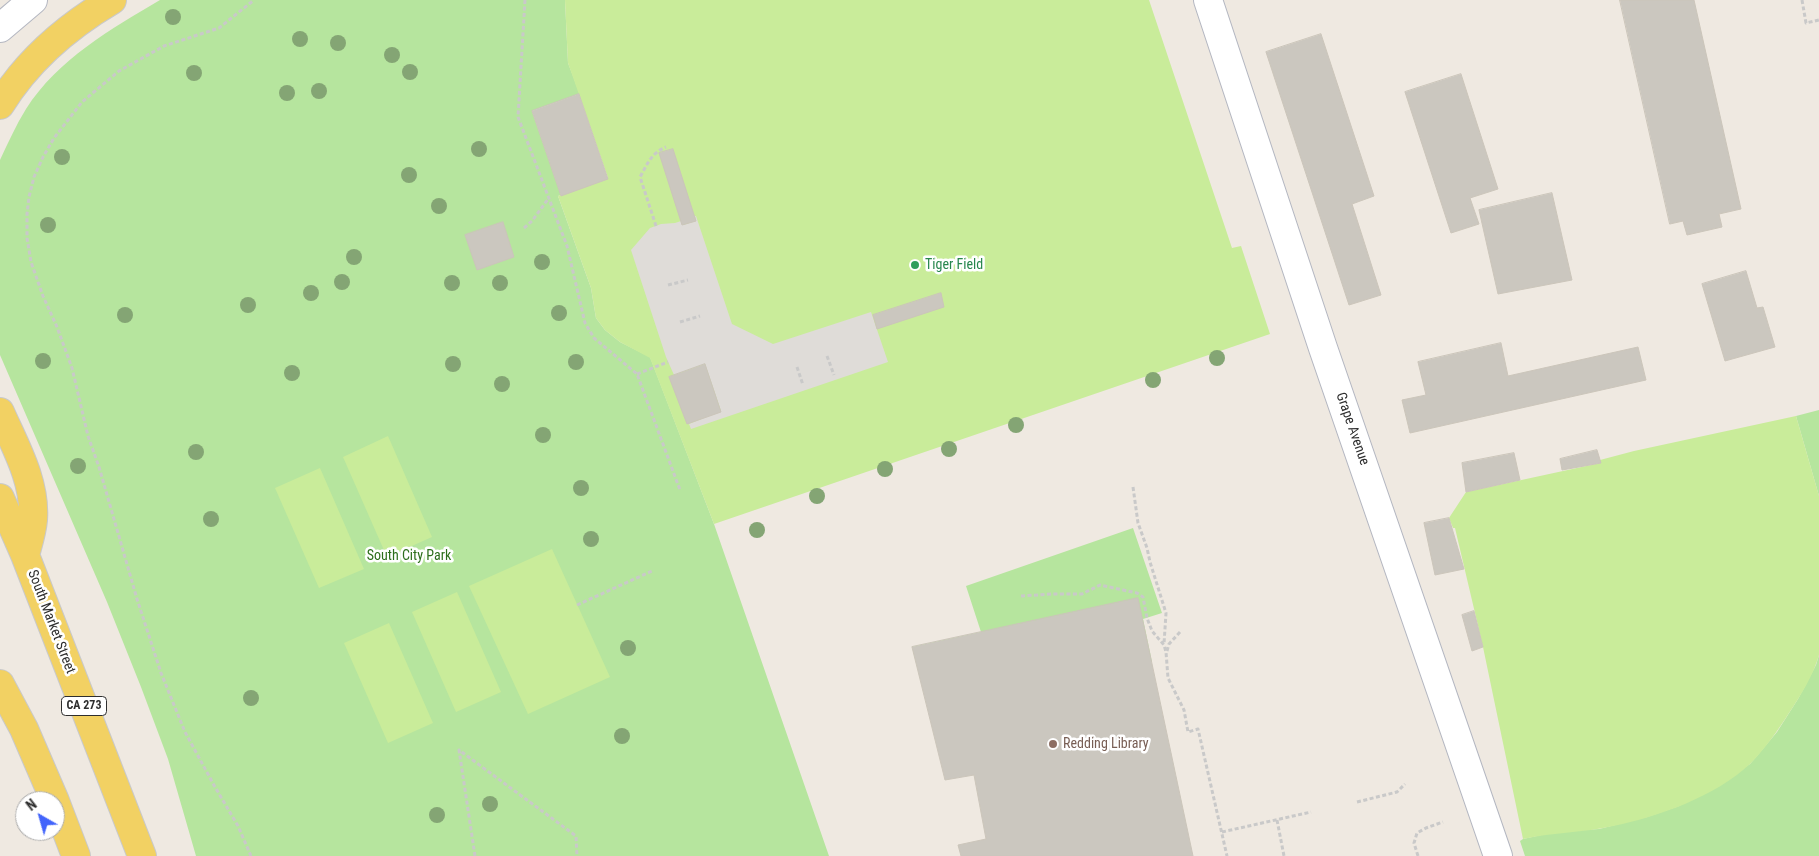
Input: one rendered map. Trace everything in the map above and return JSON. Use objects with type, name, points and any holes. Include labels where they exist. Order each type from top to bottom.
[{"type":"main road","points":[[0,106],[24,73],[51,45],[74,26],[112,0]]},
{"type":"main road","points":[[0,412],[29,480],[33,521],[25,555]]},
{"type":"main road","name":"CA 273","points":[[0,498],[25,555]]},
{"type":"main road","name":"South Market Street","points":[[25,555],[142,856]]},
{"type":"main road","points":[[0,684],[24,729],[51,791]]},
{"type":"main road","points":[[65,827],[76,856]]},
{"type":"street","points":[[0,28],[33,0]]},
{"type":"street","name":"Grape Avenue","points":[[1208,0],[1323,348],[1498,856]]},
{"type":"path","points":[[251,856],[238,826],[218,794],[185,732],[161,673],[88,436],[72,368],[31,262],[26,238],[26,214],[28,197],[43,157],[54,138],[82,102],[119,72],[164,46],[220,28],[254,0]]},
{"type":"path","points":[[525,0],[518,117],[568,252],[585,324],[594,338],[637,374],[680,490]]},
{"type":"path","points":[[1802,0],[1806,23],[1819,20]]},
{"type":"path","points":[[656,226],[640,177],[653,155],[659,150],[666,148]]},
{"type":"path","points":[[524,228],[532,221],[548,198]]},
{"type":"path","points":[[668,285],[688,280]]},
{"type":"path","points":[[680,322],[700,316]]},
{"type":"path","points":[[827,356],[834,375]]},
{"type":"path","points":[[637,374],[668,362]]},
{"type":"path","points":[[797,367],[803,385]]},
{"type":"path","points":[[1133,488],[1138,523],[1166,613],[1164,645],[1168,678],[1184,710],[1188,732],[1198,729],[1227,856]]},
{"type":"path","points":[[577,605],[652,571]]},
{"type":"path","points":[[1021,596],[1082,594],[1100,584],[1137,593],[1143,597],[1146,603],[1147,618],[1152,631],[1164,645]]},
{"type":"path","points":[[1166,652],[1169,644],[1181,631]]},
{"type":"path","points":[[475,856],[460,750],[576,836],[577,856]]},
{"type":"path","points":[[1357,802],[1397,792],[1405,784]]},
{"type":"path","points":[[1222,832],[1311,812]]},
{"type":"path","points":[[1277,820],[1284,856]]},
{"type":"path","points":[[1418,856],[1414,843],[1417,833],[1443,822]]},
{"type":"green space","name":"South City Park","points":[[160,0],[565,0],[568,63],[580,94],[532,111],[561,195],[558,196],[591,288],[596,318],[605,330],[620,342],[650,357],[714,524],[829,856],[196,856],[168,759],[141,687],[107,602],[0,355],[0,160],[26,109],[54,75],[70,60],[105,34]]},
{"type":"green space","name":"Tiger Field","points":[[565,0],[1149,0],[1232,248],[1241,246],[1270,334],[714,524],[650,358],[620,342],[605,330],[596,318],[591,288],[558,196],[608,178],[568,63]]},
{"type":"green space","points":[[1819,410],[1819,496],[1796,416]]},
{"type":"green space","points":[[1796,416],[1819,496],[1819,655],[1810,678],[1793,706],[1771,739],[1750,764],[1721,786],[1686,804],[1630,822],[1602,828],[1523,839],[1483,647],[1455,528],[1453,528],[1449,518],[1466,492],[1600,463],[1600,460],[1634,451]]},
{"type":"green space","points":[[388,436],[432,537],[387,557],[343,457]]},
{"type":"green space","points":[[320,468],[364,569],[319,588],[275,488]]},
{"type":"green space","points":[[1133,528],[1162,613],[1143,619],[1152,662],[929,712],[912,647],[981,632],[966,586]]},
{"type":"green space","points":[[552,549],[610,677],[528,714],[469,586]]},
{"type":"green space","points":[[457,592],[501,692],[456,712],[412,612]]},
{"type":"green space","points":[[389,623],[433,723],[388,743],[344,643]]},
{"type":"green space","points":[[1819,655],[1819,856],[1525,856],[1520,841],[1523,839],[1555,832],[1599,829],[1647,817],[1679,806],[1750,764],[1777,732],[1798,699],[1816,665]]},
{"type":"shaded area","points":[[695,216],[732,324],[773,344],[871,312],[888,362],[691,429],[689,424],[721,411],[705,364],[674,375],[666,357],[631,250],[650,228],[681,221],[683,225],[696,221]]},
{"type":"building","points":[[1620,0],[1694,0],[1741,209],[1719,214],[1722,227],[1687,235],[1683,221],[1670,224]]},
{"type":"building","points":[[1321,34],[1374,196],[1352,204],[1381,295],[1349,305],[1266,52]]},
{"type":"building","points":[[1461,74],[1498,189],[1470,198],[1479,224],[1451,233],[1405,92]]},
{"type":"building","points":[[579,94],[608,179],[561,196],[532,111]]},
{"type":"building","points":[[673,149],[696,221],[682,225],[659,153]]},
{"type":"building","points":[[1552,193],[1572,280],[1498,294],[1479,210]]},
{"type":"building","points":[[503,222],[514,257],[477,270],[465,235]]},
{"type":"building","points":[[1746,271],[1757,308],[1763,307],[1775,347],[1725,361],[1702,284]]},
{"type":"building","points":[[941,293],[944,307],[877,329],[873,315]]},
{"type":"building","points":[[1501,343],[1508,376],[1638,347],[1646,380],[1410,433],[1402,400],[1426,395],[1418,362]]},
{"type":"building","points":[[705,364],[721,412],[687,424],[669,377]]},
{"type":"building","points":[[1597,450],[1601,463],[1562,470],[1560,459]]},
{"type":"building","points":[[1514,453],[1520,480],[1466,492],[1462,463]]},
{"type":"building","points":[[1449,518],[1464,569],[1435,575],[1424,523]]},
{"type":"building","name":"Redding Library","points":[[1138,598],[1193,856],[961,856],[958,845],[986,839],[974,775],[945,780],[912,647]]},
{"type":"building","points":[[1474,611],[1483,647],[1472,651],[1462,615]]},
{"type":"place","name":"Tiger Field","points":[[915,265]]},
{"type":"place","name":"Redding Library","points":[[1053,744]]}]
